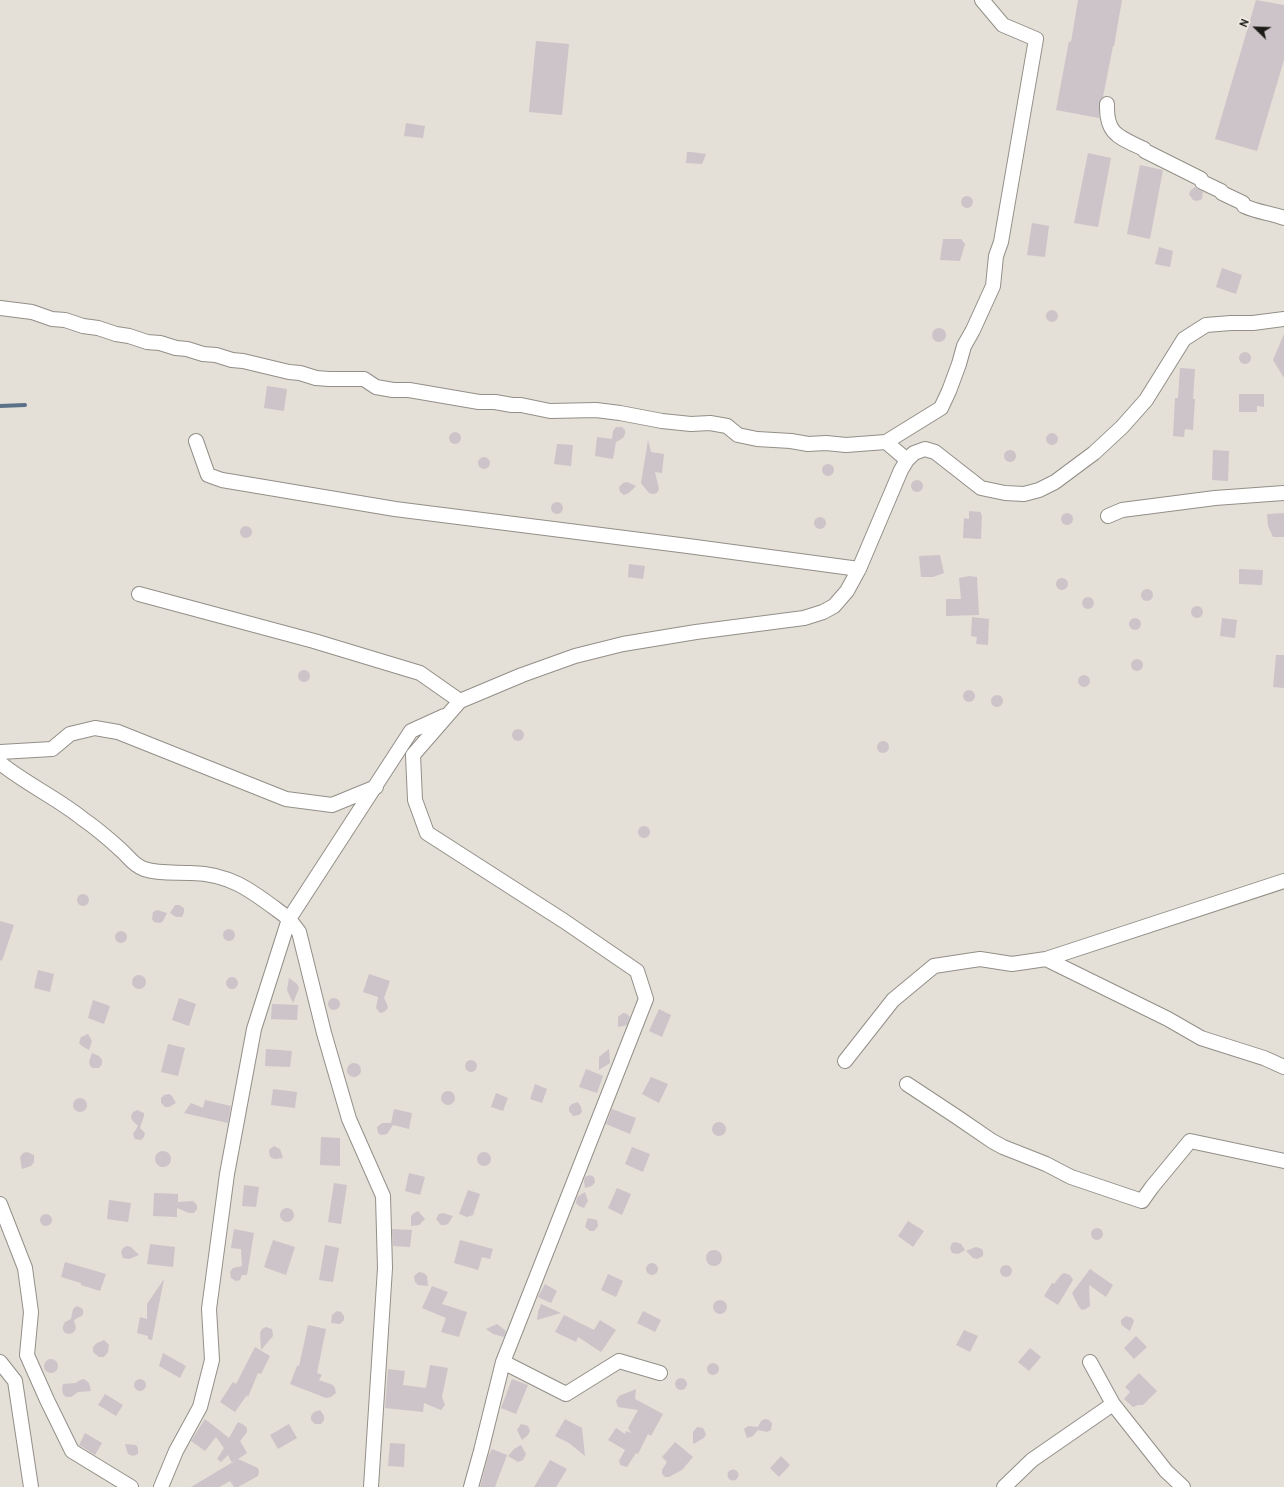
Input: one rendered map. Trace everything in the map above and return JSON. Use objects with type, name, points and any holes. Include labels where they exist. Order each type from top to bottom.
[{"type":"street","points":[[0,308],[32,312],[52,319],[65,320],[147,342],[160,343],[203,354],[216,355],[232,360],[244,361],[289,372],[300,373],[316,378],[364,379],[376,387],[393,390],[409,390],[479,402],[521,405],[550,411],[596,410],[675,423],[716,424],[727,426],[738,435],[757,439],[791,441],[808,444],[826,443],[846,446],[886,442],[941,408],[949,391],[964,346],[993,286],[996,256],[1001,242],[1036,39],[1003,25],[982,0]]},
{"type":"street","points":[[1107,104],[1106,116],[1113,132],[1117,136],[1201,179],[1202,182],[1243,203],[1244,206],[1255,211],[1270,213],[1284,218]]},
{"type":"street","points":[[471,1487],[503,1362],[646,999],[637,971],[564,921],[427,833],[414,800],[413,755],[460,701],[575,656],[623,644],[696,632],[804,618],[823,612],[834,606],[847,591],[859,569],[901,470],[907,460],[914,453],[925,449],[935,452],[981,488],[1005,493],[1024,494],[1039,490],[1056,482],[1094,453],[1122,427],[1146,400],[1184,339],[1206,325],[1253,323],[1284,319]]},
{"type":"street","points":[[196,441],[208,475],[222,480],[395,509],[859,569]]},
{"type":"street","points":[[886,442],[907,460]]},
{"type":"street","points":[[1108,516],[1122,510],[1215,498],[1284,493]]},
{"type":"street","points":[[139,594],[314,641],[420,673],[460,701]]},
{"type":"street","points":[[161,1487],[176,1451],[200,1407],[212,1360],[209,1309],[227,1174],[254,1030],[289,919],[412,731],[450,713]]},
{"type":"street","points":[[0,752],[52,750],[70,734],[95,728],[118,732],[286,799],[332,805],[376,787]]},
{"type":"street","points":[[0,763],[18,778],[83,818],[114,844],[132,863],[157,873],[209,874],[233,881],[265,900],[289,919],[299,932],[324,1033],[349,1119],[383,1196],[385,1268],[371,1487]]},
{"type":"street","points":[[845,1061],[893,1000],[934,966],[980,959],[1012,964],[1046,959],[1284,881]]},
{"type":"street","points":[[1046,959],[1168,1019],[1201,1038],[1264,1058],[1284,1067]]},
{"type":"street","points":[[906,1084],[992,1142],[1046,1164],[1071,1177],[1142,1201],[1190,1141],[1284,1161]]},
{"type":"street","points":[[0,1204],[25,1268],[31,1312],[27,1355],[47,1400],[72,1451],[131,1487]]},
{"type":"street","points":[[503,1362],[566,1394],[619,1361],[660,1373]]},
{"type":"street","points":[[0,1362],[15,1381],[31,1487]]},
{"type":"street","points":[[1090,1362],[1113,1404],[1166,1471],[1183,1487]]},
{"type":"street","points":[[1004,1487],[1032,1460],[1113,1404]]},
{"type":"building","points":[[1078,0],[1122,0],[1103,97],[1099,104],[1099,118],[1056,110],[1069,41],[1071,42]]},
{"type":"building","points":[[1256,0],[1284,5],[1284,60],[1257,151],[1215,139]]},
{"type":"building","points":[[536,41],[569,44],[562,115],[529,112]]},
{"type":"building","points":[[406,123],[425,126],[423,138],[404,136]]},
{"type":"building","points":[[687,152],[706,154],[702,164],[686,163]]},
{"type":"building","points":[[1088,153],[1111,158],[1098,227],[1074,223]]},
{"type":"building","points":[[1140,165],[1163,170],[1150,239],[1127,234]]},
{"type":"building","points":[[1195,187],[1203,192],[1202,199],[1197,201],[1193,200],[1189,194]]},
{"type":"building","points":[[965,196],[969,196],[973,202],[969,208],[965,208],[961,204],[961,200]]},
{"type":"building","points":[[1032,223],[1049,226],[1045,257],[1027,255]]},
{"type":"building","points":[[943,239],[961,239],[965,244],[960,261],[940,260]]},
{"type":"building","points":[[1159,247],[1173,251],[1170,267],[1155,264]]},
{"type":"building","points":[[1222,268],[1242,275],[1236,294],[1216,287]]},
{"type":"building","points":[[1052,310],[1056,312],[1058,316],[1056,320],[1052,322],[1048,320],[1046,316],[1048,312]]},
{"type":"building","points":[[939,328],[944,330],[946,335],[944,340],[939,342],[934,340],[932,335],[934,330]]},
{"type":"building","points":[[1284,334],[1284,378],[1273,360]]},
{"type":"building","points":[[1243,352],[1247,352],[1251,358],[1247,364],[1243,364],[1239,360],[1239,356]]},
{"type":"building","points":[[1180,368],[1195,369],[1193,430],[1185,429],[1184,437],[1173,436],[1175,398],[1178,398]]},
{"type":"building","points":[[267,386],[287,389],[284,411],[264,408]]},
{"type":"building","points":[[1239,394],[1264,394],[1264,407],[1257,406],[1257,412],[1239,412]]},
{"type":"building","points":[[616,427],[622,427],[625,430],[625,434],[623,438],[616,442],[613,459],[595,456],[597,437],[612,439],[613,431]]},
{"type":"building","points":[[453,432],[457,432],[461,438],[457,444],[453,444],[449,440],[449,436]]},
{"type":"building","points":[[1050,433],[1054,433],[1058,439],[1054,445],[1050,445],[1046,441],[1046,437]]},
{"type":"building","points":[[648,440],[651,452],[664,454],[662,473],[655,472],[659,489],[657,493],[653,494],[649,493],[641,483]]},
{"type":"building","points":[[557,444],[573,445],[571,466],[554,464]]},
{"type":"building","points":[[1008,450],[1012,450],[1016,456],[1012,462],[1008,462],[1004,458],[1004,454]]},
{"type":"building","points":[[1213,450],[1229,451],[1228,481],[1212,480]]},
{"type":"building","points":[[482,457],[486,457],[490,463],[486,469],[482,469],[478,465],[478,461]]},
{"type":"building","points":[[826,464],[830,464],[834,470],[830,476],[826,476],[822,472],[822,468]]},
{"type":"building","points":[[915,480],[919,480],[923,486],[919,492],[915,492],[911,488],[911,484]]},
{"type":"building","points":[[627,482],[636,486],[629,493],[624,495],[620,492],[619,487],[623,483]]},
{"type":"building","points":[[555,502],[559,502],[563,508],[559,514],[555,514],[551,510],[551,506]]},
{"type":"building","points":[[969,511],[981,512],[981,539],[963,538],[964,518],[969,519]]},
{"type":"building","points":[[1065,513],[1069,513],[1073,519],[1069,525],[1065,525],[1061,521],[1061,517]]},
{"type":"building","points":[[1284,513],[1284,537],[1273,537],[1268,526],[1267,514]]},
{"type":"building","points":[[818,517],[822,517],[826,523],[822,529],[818,529],[814,525],[814,521]]},
{"type":"building","points":[[244,526],[248,526],[252,532],[248,538],[244,538],[240,534],[240,530]]},
{"type":"building","points":[[940,555],[944,573],[933,577],[921,577],[919,556]]},
{"type":"building","points":[[629,564],[645,566],[643,579],[628,577]]},
{"type":"building","points":[[1239,569],[1263,570],[1262,585],[1239,584]]},
{"type":"building","points":[[969,576],[977,577],[979,615],[946,616],[946,599],[961,599],[959,578]]},
{"type":"building","points":[[1060,578],[1064,578],[1068,584],[1064,590],[1060,590],[1056,586],[1056,582]]},
{"type":"building","points":[[1145,589],[1149,589],[1153,595],[1149,601],[1145,601],[1141,597],[1141,593]]},
{"type":"building","points":[[1086,597],[1090,597],[1094,603],[1090,609],[1086,609],[1082,605],[1082,601]]},
{"type":"building","points":[[1195,606],[1199,606],[1203,612],[1199,618],[1195,618],[1191,614],[1191,610]]},
{"type":"building","points":[[972,617],[989,619],[988,645],[976,644],[977,637],[971,636]]},
{"type":"building","points":[[1133,618],[1137,618],[1141,624],[1137,630],[1133,630],[1129,626],[1129,622]]},
{"type":"building","points":[[1222,618],[1237,620],[1235,638],[1220,636]]},
{"type":"building","points":[[1276,655],[1284,655],[1284,688],[1273,687]]},
{"type":"building","points":[[1135,659],[1139,659],[1143,665],[1139,671],[1135,671],[1131,667],[1131,663]]},
{"type":"building","points":[[302,670],[306,670],[310,676],[306,682],[302,682],[298,678],[298,674]]},
{"type":"building","points":[[1082,675],[1086,675],[1090,681],[1086,687],[1082,687],[1078,683],[1078,679]]},
{"type":"building","points":[[967,690],[971,690],[975,696],[971,702],[967,702],[963,698],[963,694]]},
{"type":"building","points":[[995,695],[999,695],[1003,701],[999,707],[995,707],[991,703],[991,699]]},
{"type":"building","points":[[516,729],[520,729],[524,735],[520,741],[516,741],[512,737],[512,733]]},
{"type":"building","points":[[881,741],[885,741],[889,747],[885,753],[881,753],[877,749],[877,745]]},
{"type":"building","points":[[642,826],[646,826],[650,832],[646,838],[642,838],[638,834],[638,830]]},
{"type":"building","points":[[81,894],[85,894],[89,900],[85,906],[81,906],[77,902],[77,898]]},
{"type":"building","points":[[175,905],[179,905],[184,908],[182,917],[176,917],[170,913]]},
{"type":"building","points":[[157,910],[167,913],[163,921],[160,923],[154,922],[152,919],[153,912]]},
{"type":"building","points":[[0,921],[14,925],[2,961],[0,960]]},
{"type":"building","points":[[227,929],[231,929],[235,935],[231,941],[227,941],[223,937],[223,933]]},
{"type":"building","points":[[119,931],[123,931],[127,937],[123,943],[119,943],[115,939],[115,935]]},
{"type":"building","points":[[38,970],[54,974],[50,992],[34,988]]},
{"type":"building","points":[[369,974],[390,981],[384,998],[388,1008],[384,1012],[380,1013],[376,1008],[378,997],[363,992]]},
{"type":"building","points":[[139,975],[144,977],[146,982],[144,987],[139,989],[134,987],[132,982],[134,977]]},
{"type":"building","points":[[230,977],[234,977],[238,983],[234,989],[230,989],[226,985],[226,981]]},
{"type":"building","points":[[289,978],[297,984],[299,988],[293,1003],[287,990]]},
{"type":"building","points":[[179,998],[196,1004],[189,1026],[172,1020]]},
{"type":"building","points":[[336,998],[339,999],[339,1009],[332,1010],[329,1009],[328,1002],[329,999]]},
{"type":"building","points":[[93,1000],[110,1006],[104,1024],[88,1018]]},
{"type":"building","points":[[272,1004],[298,1005],[297,1020],[271,1019]]},
{"type":"building","points":[[659,1009],[671,1015],[662,1037],[649,1031]]},
{"type":"building","points":[[623,1013],[630,1017],[627,1025],[618,1027],[618,1017]]},
{"type":"building","points":[[88,1034],[92,1041],[89,1050],[79,1043],[81,1037]]},
{"type":"building","points":[[168,1044],[185,1048],[178,1076],[161,1072]]},
{"type":"building","points":[[266,1049],[292,1051],[290,1067],[265,1066]]},
{"type":"building","points":[[609,1049],[610,1063],[599,1070],[599,1057]]},
{"type":"building","points":[[92,1053],[99,1056],[102,1060],[102,1064],[99,1068],[93,1068],[90,1066],[89,1062]]},
{"type":"building","points":[[469,1060],[473,1060],[477,1066],[473,1072],[469,1072],[465,1068],[465,1064]]},
{"type":"building","points":[[354,1063],[359,1065],[361,1070],[359,1075],[354,1077],[349,1075],[347,1070],[349,1065]]},
{"type":"building","points":[[586,1069],[603,1076],[597,1093],[579,1087]]},
{"type":"building","points":[[651,1077],[668,1084],[659,1103],[642,1094]]},
{"type":"building","points":[[535,1084],[547,1089],[542,1103],[530,1099]]},
{"type":"building","points":[[273,1089],[297,1092],[295,1108],[271,1105]]},
{"type":"building","points":[[448,1091],[453,1093],[455,1098],[453,1103],[448,1105],[443,1103],[441,1098],[443,1093]]},
{"type":"building","points":[[496,1093],[508,1098],[503,1111],[491,1107]]},
{"type":"building","points":[[169,1094],[176,1103],[169,1107],[165,1107],[161,1103],[161,1098],[164,1095]]},
{"type":"building","points":[[80,1098],[85,1100],[87,1105],[85,1110],[80,1112],[75,1110],[73,1105],[75,1100]]},
{"type":"building","points":[[205,1100],[231,1106],[228,1123],[184,1113],[191,1103],[203,1108]]},
{"type":"building","points":[[578,1102],[582,1112],[579,1115],[573,1116],[569,1111],[569,1107]]},
{"type":"building","points":[[394,1109],[412,1113],[409,1129],[393,1125],[387,1134],[381,1135],[378,1133],[377,1127],[382,1123],[391,1123]]},
{"type":"building","points":[[612,1109],[636,1118],[630,1134],[606,1124]]},
{"type":"building","points":[[137,1110],[144,1113],[140,1128],[145,1133],[141,1140],[135,1139],[133,1134],[138,1126],[132,1120],[131,1116],[133,1112]]},
{"type":"building","points":[[719,1122],[724,1124],[726,1129],[724,1134],[719,1136],[714,1134],[712,1129],[714,1124]]},
{"type":"building","points":[[321,1137],[340,1138],[340,1166],[320,1165]]},
{"type":"building","points":[[274,1146],[280,1149],[283,1158],[275,1159],[270,1157],[269,1150]]},
{"type":"building","points":[[632,1147],[650,1154],[643,1172],[625,1164]]},
{"type":"building","points":[[163,1151],[170,1156],[171,1159],[166,1166],[163,1167],[156,1162],[155,1159],[160,1152]]},
{"type":"building","points":[[27,1152],[34,1155],[34,1162],[31,1166],[22,1169],[20,1157],[23,1153]]},
{"type":"building","points":[[484,1152],[489,1154],[491,1159],[489,1164],[484,1166],[479,1164],[477,1159],[479,1154]]},
{"type":"building","points":[[409,1173],[425,1177],[420,1195],[405,1191]]},
{"type":"building","points":[[590,1175],[594,1177],[595,1182],[592,1186],[585,1188],[585,1177]]},
{"type":"building","points":[[334,1183],[347,1185],[341,1224],[328,1222]]},
{"type":"building","points":[[244,1185],[259,1187],[256,1207],[242,1206]]},
{"type":"building","points":[[617,1188],[631,1194],[622,1215],[608,1208]]},
{"type":"building","points":[[468,1190],[480,1194],[473,1215],[467,1217],[459,1214]]},
{"type":"building","points":[[585,1192],[588,1201],[584,1208],[576,1203],[577,1197]]},
{"type":"building","points":[[154,1193],[178,1194],[178,1202],[193,1201],[197,1205],[197,1209],[194,1213],[189,1213],[177,1208],[177,1217],[153,1216]]},
{"type":"building","points":[[109,1200],[131,1203],[128,1222],[107,1219]]},
{"type":"building","points":[[287,1208],[292,1210],[294,1215],[292,1220],[287,1222],[282,1220],[280,1215],[282,1210]]},
{"type":"building","points":[[418,1211],[425,1219],[419,1225],[411,1226],[411,1216]]},
{"type":"building","points":[[443,1213],[453,1216],[448,1224],[441,1225],[436,1219],[439,1214]]},
{"type":"building","points":[[46,1214],[50,1216],[52,1220],[50,1224],[46,1226],[42,1224],[40,1220],[42,1216]]},
{"type":"building","points":[[588,1218],[597,1220],[598,1226],[594,1231],[590,1231],[585,1227]]},
{"type":"building","points":[[908,1221],[924,1231],[913,1247],[898,1236]]},
{"type":"building","points":[[1095,1228],[1099,1228],[1103,1234],[1099,1240],[1095,1240],[1091,1236],[1091,1232]]},
{"type":"building","points":[[234,1229],[254,1233],[247,1275],[242,1275],[240,1280],[236,1281],[231,1278],[230,1272],[233,1268],[242,1266],[241,1249],[231,1248]]},
{"type":"building","points":[[392,1229],[412,1230],[410,1247],[393,1246]]},
{"type":"building","points":[[273,1240],[295,1247],[286,1275],[264,1267]]},
{"type":"building","points":[[460,1240],[493,1249],[490,1259],[482,1257],[478,1270],[454,1263]]},
{"type":"building","points":[[955,1242],[961,1244],[965,1250],[958,1254],[952,1253],[950,1248],[952,1243]]},
{"type":"building","points":[[150,1244],[175,1247],[173,1267],[147,1264]]},
{"type":"building","points":[[325,1245],[339,1248],[333,1282],[319,1280]]},
{"type":"building","points":[[127,1246],[131,1247],[139,1255],[129,1259],[123,1258],[121,1252],[123,1248]]},
{"type":"building","points":[[976,1247],[982,1249],[983,1252],[983,1256],[977,1259],[973,1258],[966,1251]]},
{"type":"building","points":[[714,1250],[721,1255],[722,1258],[717,1265],[714,1266],[707,1261],[706,1258],[711,1251]]},
{"type":"building","points":[[65,1262],[106,1274],[100,1291],[61,1277]]},
{"type":"building","points":[[650,1263],[654,1263],[658,1269],[654,1275],[650,1275],[646,1271],[646,1267]]},
{"type":"building","points":[[1004,1265],[1008,1265],[1012,1271],[1008,1277],[1004,1277],[1000,1273],[1000,1269]]},
{"type":"building","points":[[1090,1269],[1113,1285],[1106,1297],[1089,1285],[1090,1306],[1082,1310],[1072,1293]]},
{"type":"building","points":[[419,1272],[424,1273],[427,1276],[428,1286],[418,1285],[415,1282],[414,1276]]},
{"type":"building","points":[[1064,1273],[1070,1275],[1073,1280],[1058,1305],[1044,1296],[1052,1283],[1054,1284]]},
{"type":"building","points":[[608,1274],[623,1281],[616,1297],[601,1290]]},
{"type":"building","points":[[164,1279],[152,1340],[148,1339],[148,1336],[137,1333],[140,1317],[147,1319],[147,1304]]},
{"type":"building","points":[[545,1284],[557,1291],[551,1303],[538,1297]]},
{"type":"building","points":[[432,1286],[448,1292],[442,1304],[467,1312],[459,1337],[441,1332],[446,1318],[422,1308]]},
{"type":"building","points":[[720,1300],[725,1302],[727,1307],[725,1312],[720,1314],[715,1312],[713,1307],[715,1302]]},
{"type":"building","points":[[541,1304],[561,1313],[537,1320]]},
{"type":"building","points":[[77,1306],[83,1309],[83,1315],[74,1320],[76,1328],[74,1332],[70,1334],[65,1333],[63,1326],[65,1322],[71,1319],[73,1309]]},
{"type":"building","points":[[337,1311],[341,1312],[344,1316],[344,1320],[340,1324],[331,1323],[332,1315]]},
{"type":"building","points":[[643,1311],[661,1320],[655,1332],[637,1323]]},
{"type":"building","points":[[564,1315],[594,1330],[600,1320],[616,1330],[601,1352],[578,1337],[576,1342],[555,1332]]},
{"type":"building","points":[[1126,1316],[1132,1318],[1134,1321],[1130,1331],[1121,1324],[1121,1320]]},
{"type":"building","points":[[497,1324],[506,1331],[504,1337],[493,1334],[486,1329]]},
{"type":"building","points":[[308,1325],[326,1329],[317,1373],[322,1375],[319,1380],[333,1385],[335,1388],[336,1393],[331,1397],[326,1398],[290,1384],[297,1366],[299,1366]]},
{"type":"building","points":[[266,1327],[272,1329],[273,1336],[261,1350],[260,1333],[262,1329]]},
{"type":"building","points":[[964,1330],[978,1336],[970,1352],[956,1345]]},
{"type":"building","points":[[1136,1336],[1147,1347],[1134,1359],[1124,1348]]},
{"type":"building","points":[[104,1340],[109,1345],[108,1352],[104,1357],[99,1357],[93,1352],[93,1347],[97,1343]]},
{"type":"building","points":[[255,1347],[270,1356],[261,1374],[258,1373],[248,1397],[247,1395],[235,1412],[220,1402],[233,1382],[236,1384]]},
{"type":"building","points":[[1030,1348],[1041,1357],[1029,1371],[1018,1362]]},
{"type":"building","points":[[163,1353],[186,1366],[180,1378],[159,1366]]},
{"type":"building","points":[[51,1359],[56,1361],[58,1366],[56,1371],[51,1373],[46,1371],[44,1366],[46,1361]]},
{"type":"building","points":[[715,1363],[718,1364],[718,1374],[711,1375],[708,1374],[707,1367],[708,1364]]},
{"type":"building","points":[[430,1365],[448,1368],[442,1397],[445,1405],[441,1410],[424,1403],[423,1412],[385,1408],[388,1369],[405,1371],[403,1385],[426,1388]]},
{"type":"building","points":[[1139,1373],[1157,1391],[1143,1405],[1133,1407],[1124,1399],[1130,1392],[1125,1387]]},
{"type":"building","points":[[679,1378],[683,1378],[687,1384],[683,1390],[679,1390],[675,1386],[675,1382]]},
{"type":"building","points":[[84,1379],[89,1383],[91,1391],[78,1392],[71,1397],[66,1397],[63,1394],[63,1384],[76,1383]]},
{"type":"building","points":[[138,1379],[142,1379],[146,1385],[142,1391],[138,1391],[134,1387],[134,1383]]},
{"type":"building","points":[[512,1379],[528,1385],[516,1414],[501,1408]]},
{"type":"building","points":[[636,1389],[635,1399],[663,1414],[651,1436],[648,1434],[638,1454],[636,1453],[627,1467],[620,1465],[619,1461],[625,1450],[608,1440],[616,1428],[625,1434],[626,1431],[631,1433],[628,1428],[638,1410],[618,1407],[616,1401],[619,1396]]},
{"type":"building","points":[[105,1394],[123,1405],[116,1416],[98,1405]]},
{"type":"building","points":[[320,1410],[324,1416],[324,1420],[321,1424],[315,1424],[311,1420],[311,1416],[314,1412]]},
{"type":"building","points":[[205,1419],[229,1438],[238,1422],[244,1425],[247,1428],[247,1432],[240,1441],[247,1453],[232,1463],[228,1455],[221,1462],[217,1459],[224,1448],[216,1437],[205,1451],[191,1441]]},
{"type":"building","points":[[565,1419],[582,1428],[585,1456],[569,1443],[555,1436]]},
{"type":"building","points":[[765,1419],[772,1423],[771,1430],[767,1432],[758,1430],[753,1436],[747,1438],[744,1429],[748,1426],[758,1427],[761,1421]]},
{"type":"building","points":[[289,1424],[297,1438],[278,1449],[270,1435]]},
{"type":"building","points":[[521,1424],[528,1426],[530,1431],[522,1440],[517,1430]]},
{"type":"building","points":[[697,1427],[703,1428],[706,1434],[704,1438],[693,1444],[693,1432]]},
{"type":"building","points":[[85,1433],[102,1443],[95,1455],[79,1445]]},
{"type":"building","points":[[675,1442],[693,1457],[682,1470],[669,1477],[665,1477],[662,1474],[662,1470],[667,1462],[662,1457]]},
{"type":"building","points":[[390,1443],[405,1444],[404,1467],[388,1466]]},
{"type":"building","points":[[125,1444],[136,1445],[138,1448],[138,1454],[133,1456],[128,1454]]},
{"type":"building","points":[[521,1445],[526,1454],[523,1460],[518,1462],[508,1456],[514,1449]]},
{"type":"building","points":[[492,1449],[507,1455],[495,1487],[480,1487],[488,1457]]},
{"type":"building","points":[[781,1456],[790,1465],[779,1477],[770,1468]]},
{"type":"building","points":[[238,1459],[258,1468],[258,1476],[238,1487],[234,1487],[230,1481],[219,1487],[191,1487]]},
{"type":"building","points":[[550,1460],[567,1469],[556,1487],[534,1487]]},
{"type":"building","points":[[733,1469],[737,1471],[739,1475],[737,1479],[733,1481],[729,1479],[727,1475],[729,1471]]},
{"type":"waterway","points":[[0,406],[25,405]]}]
